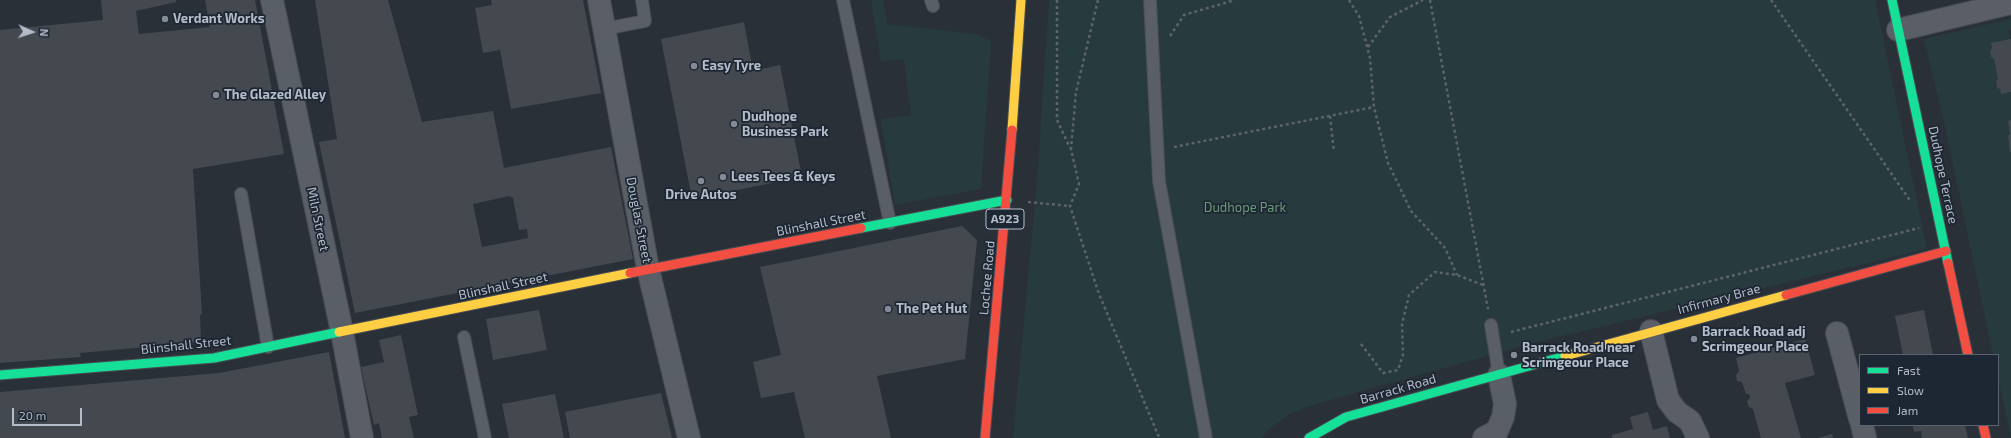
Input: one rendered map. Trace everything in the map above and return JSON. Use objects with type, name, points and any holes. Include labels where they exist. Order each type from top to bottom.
[{"type":"street","name":"Miln Street","points":[[272,0],[342,332],[362,438]]},
{"type":"street","name":"Douglas Street","points":[[599,0],[648,269],[689,438]]},
{"type":"street","name":"Lochee Road","points":[[985,438],[1007,200],[1022,0]]},
{"type":"street","name":"Dudhope Terrace","points":[[1892,0],[1968,354]]},
{"type":"street","points":[[1898,30],[2011,2]]},
{"type":"street","name":"Blinshall Street","points":[[0,375],[214,358],[648,269],[1007,200]]},
{"type":"street","name":"Infirmary Brae","points":[[1499,375],[1651,331],[1946,251]]},
{"type":"street","points":[[1651,331],[1668,400],[1677,412],[1690,421],[1698,438]]},
{"type":"street","points":[[1836,333],[1859,415]]},
{"type":"street","points":[[1484,438],[1497,431],[1503,417],[1505,404],[1499,375]]},
{"type":"street","name":"Barrack Road","points":[[1309,438],[1346,417],[1499,375]]},
{"type":"street","points":[[1862,426],[1865,438]]},
{"type":"street","points":[[1983,426],[1986,438]]},
{"type":"lane","points":[[604,29],[645,22],[642,0]]},
{"type":"lane","points":[[843,0],[890,223]]},
{"type":"lane","points":[[1150,0],[1159,181],[1206,438]]},
{"type":"lane","points":[[241,194],[268,347]]},
{"type":"lane","points":[[1492,331],[1499,375]]},
{"type":"lane","points":[[464,336],[485,438]]},
{"type":"path","points":[[1057,0],[1057,120],[1071,149],[1079,184],[1070,206],[1099,294],[1158,435],[1161,438]]},
{"type":"path","points":[[1071,149],[1076,92],[1098,0]]},
{"type":"path","points":[[1166,42],[1184,15],[1235,0]]},
{"type":"path","points":[[1367,48],[1390,17],[1423,0]]},
{"type":"path","points":[[1430,0],[1492,331],[1927,226],[1946,251]]},
{"type":"path","points":[[1771,0],[1913,204]]},
{"type":"path","points":[[1350,1],[1359,16],[1370,58],[1374,107],[1388,163],[1411,211],[1445,248],[1456,275]]},
{"type":"path","points":[[1158,150],[1374,107]]},
{"type":"path","points":[[1330,116],[1334,152]]},
{"type":"path","points":[[1174,139],[1175,147]]},
{"type":"path","points":[[1007,200],[1070,206]]},
{"type":"path","points":[[1361,344],[1383,373],[1398,370],[1403,355],[1402,324],[1409,295],[1435,272],[1456,275],[1484,285]]},
{"type":"green space","points":[[871,0],[883,0],[887,24],[976,34],[991,41],[981,189],[895,205],[881,119],[911,115],[904,59],[881,62]]},
{"type":"green space","name":"Dudhope Park","points":[[1049,0],[1875,0],[1927,249],[1541,341],[1376,387],[1307,407],[1288,415],[1268,430],[1262,438],[1013,438],[1037,182]]},
{"type":"green space","points":[[2011,19],[2011,30],[2009,30],[2010,40],[1990,51],[1991,57],[1994,59],[1998,79],[1996,81],[1997,88],[2000,89],[2001,94],[2011,92],[2011,438],[1999,383],[1999,354],[1993,354],[1944,122],[1924,39]]},
{"type":"building","points":[[101,0],[176,0],[176,2],[136,11],[139,34],[210,27],[205,0],[255,0],[284,154],[193,169],[202,314],[200,315],[201,342],[80,353],[81,357],[0,363],[0,30],[103,20]]},
{"type":"building","points":[[315,0],[388,0],[422,122],[493,111],[504,168],[611,147],[633,259],[355,313],[319,142],[337,139]],"holes":[[[509,196],[513,198],[519,230],[527,229],[528,238],[482,247],[473,204]]]},
{"type":"building","points":[[491,0],[583,0],[601,93],[511,109],[500,50],[483,53],[475,8],[492,5]]},
{"type":"building","name":"Dudhope Business Park","points":[[744,22],[753,71],[780,65],[802,177],[692,199],[661,39]]},
{"type":"building","points":[[2011,39],[2011,92],[2001,94],[2000,89],[1997,88],[1996,81],[1998,79],[1994,59],[1991,57],[1991,43]]},
{"type":"building","points":[[2011,120],[2011,135],[2010,135],[2008,121]]},
{"type":"building","points":[[2008,135],[2011,135],[2011,152],[2010,152]]},
{"type":"building","name":"The Pet Hut","points":[[962,226],[977,240],[965,359],[877,376],[891,438],[805,438],[794,392],[761,398],[753,362],[781,355],[760,267]]},
{"type":"building","points":[[539,310],[547,350],[493,360],[486,319]]},
{"type":"building","points":[[1924,310],[1933,354],[1903,354],[1895,316]]},
{"type":"building","points":[[401,335],[418,415],[409,417],[414,438],[382,438],[379,423],[374,425],[361,367],[384,362],[379,340]]},
{"type":"building","points":[[1805,339],[1815,375],[1785,383],[1801,438],[1761,438],[1753,409],[1749,407],[1747,402],[1750,397],[1749,394],[1746,394],[1742,382],[1737,381],[1736,375],[1739,371],[1736,358]]},
{"type":"building","points":[[329,352],[345,438],[0,438],[0,392],[219,373]]},
{"type":"building","points":[[661,393],[672,438],[570,438],[565,412]]},
{"type":"building","points":[[555,394],[564,438],[509,438],[502,404]]},
{"type":"building","points":[[1648,412],[1653,430],[1667,426],[1670,438],[1612,438],[1612,435],[1633,429],[1630,417]]},
{"type":"building","points":[[1913,426],[1965,426],[1968,438],[1922,438],[1921,431],[1914,432]]},
{"type":"building","points":[[1832,434],[1833,438],[1818,438]]},
{"type":"traffic: fast","points":[[1892,0],[1948,263]]},
{"type":"traffic: fast","points":[[861,228],[1007,200]]},
{"type":"traffic: fast","points":[[0,375],[214,358],[339,332]]},
{"type":"traffic: fast","points":[[1309,438],[1346,417],[1565,356]]},
{"type":"traffic: slow","points":[[1012,130],[1021,0]]},
{"type":"traffic: slow","points":[[339,332],[630,273]]},
{"type":"traffic: slow","points":[[1565,356],[1786,295]]},
{"type":"traffic: jam","points":[[985,438],[1012,130]]},
{"type":"traffic: jam","points":[[630,273],[861,228]]},
{"type":"traffic: jam","points":[[1786,295],[1946,251]]},
{"type":"traffic: jam","points":[[1948,263],[1968,354]]},
{"type":"traffic: jam","points":[[1983,426],[1986,438]]},
{"type":"place","name":"Verdant Works","points":[[165,19]]},
{"type":"place","name":"Easy Tyre","points":[[694,66]]},
{"type":"place","name":"The Glazed Alley","points":[[216,95]]},
{"type":"place","name":"Dudhope Business Park","points":[[734,124]]},
{"type":"place","name":"Lees Tees & Keys","points":[[723,177]]},
{"type":"place","name":"Drive Autos","points":[[701,181]]},
{"type":"place","name":"The Pet Hut","points":[[888,309]]},
{"type":"place","name":"Barrack Road adj Scrimgeour Place","points":[[1694,339]]},
{"type":"place","name":"Barrack Road near Scrimgeour Place","points":[[1514,355]]}]
